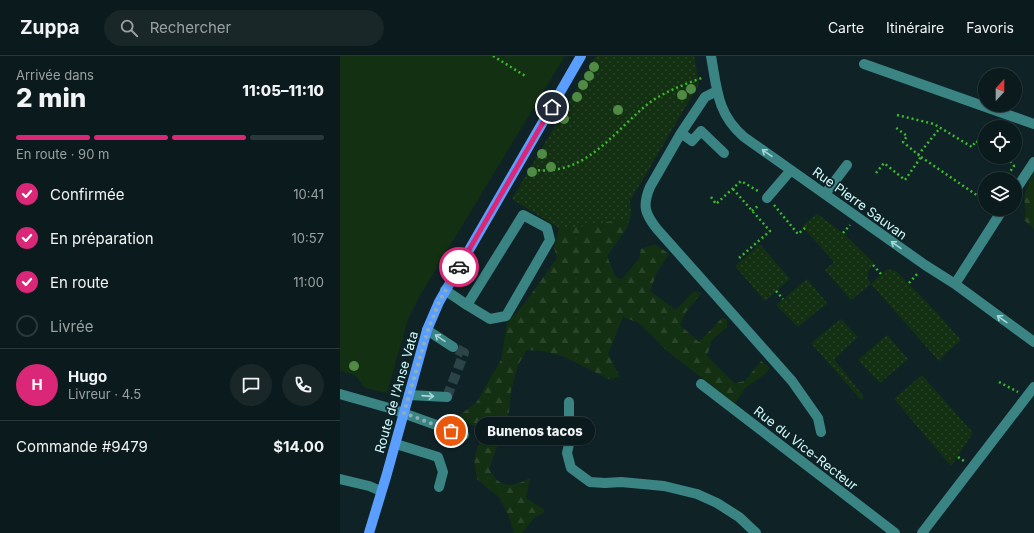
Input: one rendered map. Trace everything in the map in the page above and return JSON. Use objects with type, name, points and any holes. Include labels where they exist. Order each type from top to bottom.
[{"type":"main road","name":"Route de l'Anse Vata","points":[[369,533],[428,330],[445,290],[581,56]]},
{"type":"street","name":"Rue Pierre Sauvan","points":[[711,56],[722,110],[733,128],[1034,342]]},
{"type":"street","points":[[864,64],[1034,124]]},
{"type":"street","points":[[717,91],[706,97],[650,187],[645,202],[646,214],[657,230],[792,381],[818,418],[821,432]]},
{"type":"street","points":[[682,134],[692,141],[701,131],[724,153]]},
{"type":"street","points":[[1022,180],[1034,162]]},
{"type":"street","points":[[825,194],[847,165]]},
{"type":"street","points":[[767,198],[791,170]]},
{"type":"street","points":[[445,290],[467,306],[490,320],[506,316],[550,240],[547,228],[523,215],[467,306]]},
{"type":"street","points":[[954,284],[998,216]]},
{"type":"street","points":[[428,330],[453,347]]},
{"type":"street","name":"Rue du Vice-Recteur","points":[[702,384],[896,533]]},
{"type":"street","points":[[922,533],[1034,387]]},
{"type":"street","points":[[340,394],[404,413],[464,436]]},
{"type":"street","points":[[409,395],[447,397]]},
{"type":"street","points":[[569,402],[571,435],[567,453],[570,468],[590,482],[620,482],[664,486],[697,494],[728,510],[756,533]]},
{"type":"street","points":[[396,444],[438,457],[443,472],[439,487]]},
{"type":"street","points":[[340,479],[369,486],[381,491]]},
{"type":"path","points":[[493,56],[527,77]]},
{"type":"path","points":[[515,170],[550,170],[566,167],[582,160],[602,147],[634,115],[652,101],[667,92],[714,73]]},
{"type":"path","points":[[897,115],[934,124],[972,147],[976,141],[978,142]]},
{"type":"path","points":[[895,127],[907,136],[903,142],[920,156],[978,196]]},
{"type":"path","points":[[876,173],[884,163],[905,180],[940,128]]},
{"type":"path","points":[[711,197],[716,204],[741,181],[754,188],[767,198],[798,234],[801,233],[804,228]]},
{"type":"path","points":[[733,189],[758,220],[770,231],[738,258]]},
{"type":"path","points":[[872,265],[881,274]]},
{"type":"path","points":[[776,291],[783,299]]},
{"type":"path","points":[[999,382],[1027,398]]},
{"type":"green space","points":[[340,56],[565,56],[419,297],[408,319],[387,393],[365,388],[355,375],[340,371]]},
{"type":"green space","points":[[596,56],[694,56],[699,84],[630,201],[630,218],[571,228],[559,228],[512,199]]},
{"type":"green space","points":[[1034,169],[1034,229],[1024,220],[1026,212],[1024,197]]},
{"type":"green space","points":[[625,208],[631,213],[627,228],[607,256],[615,276],[621,280],[639,259],[641,249],[655,244],[669,254],[657,272],[650,291],[676,310],[694,291],[701,293],[686,312],[680,325],[699,342],[722,318],[727,319],[727,327],[712,340],[707,356],[734,383],[745,381],[761,361],[770,368],[765,374],[745,388],[735,403],[667,351],[639,323],[623,317],[608,354],[620,377],[608,379],[565,357],[542,351],[527,350],[518,365],[511,391],[509,412],[489,469],[497,480],[506,485],[517,484],[530,478],[526,498],[543,509],[545,512],[535,517],[522,533],[514,533],[510,519],[500,498],[477,479],[474,459],[484,429],[454,419],[476,403],[501,360],[507,323],[524,304],[557,258],[554,247],[559,228],[571,228]]},
{"type":"green space","points":[[817,214],[843,233],[874,263],[869,270],[868,275],[871,284],[851,300],[825,270],[834,262],[802,226]]},
{"type":"green space","points":[[760,244],[790,279],[765,301],[735,266]]},
{"type":"green space","points":[[887,269],[896,271],[961,340],[939,361],[871,284]]},
{"type":"green space","points":[[807,279],[827,303],[798,327],[776,305]]},
{"type":"green space","points":[[841,319],[858,337],[834,359],[864,397],[861,400],[811,343]]},
{"type":"green space","points":[[887,335],[908,359],[880,383],[858,360]]},
{"type":"green space","points":[[922,375],[973,433],[951,466],[894,399]]},
{"type":"tunnel","points":[[447,397],[464,353],[453,347]]},
{"type":"way so far","points":[[451,431],[404,413],[432,317],[445,290],[459,267]]},
{"type":"place","name":"Bunenos tacos","points":[[451,431]]},
{"type":"route","points":[[459,267],[552,107]]}]
